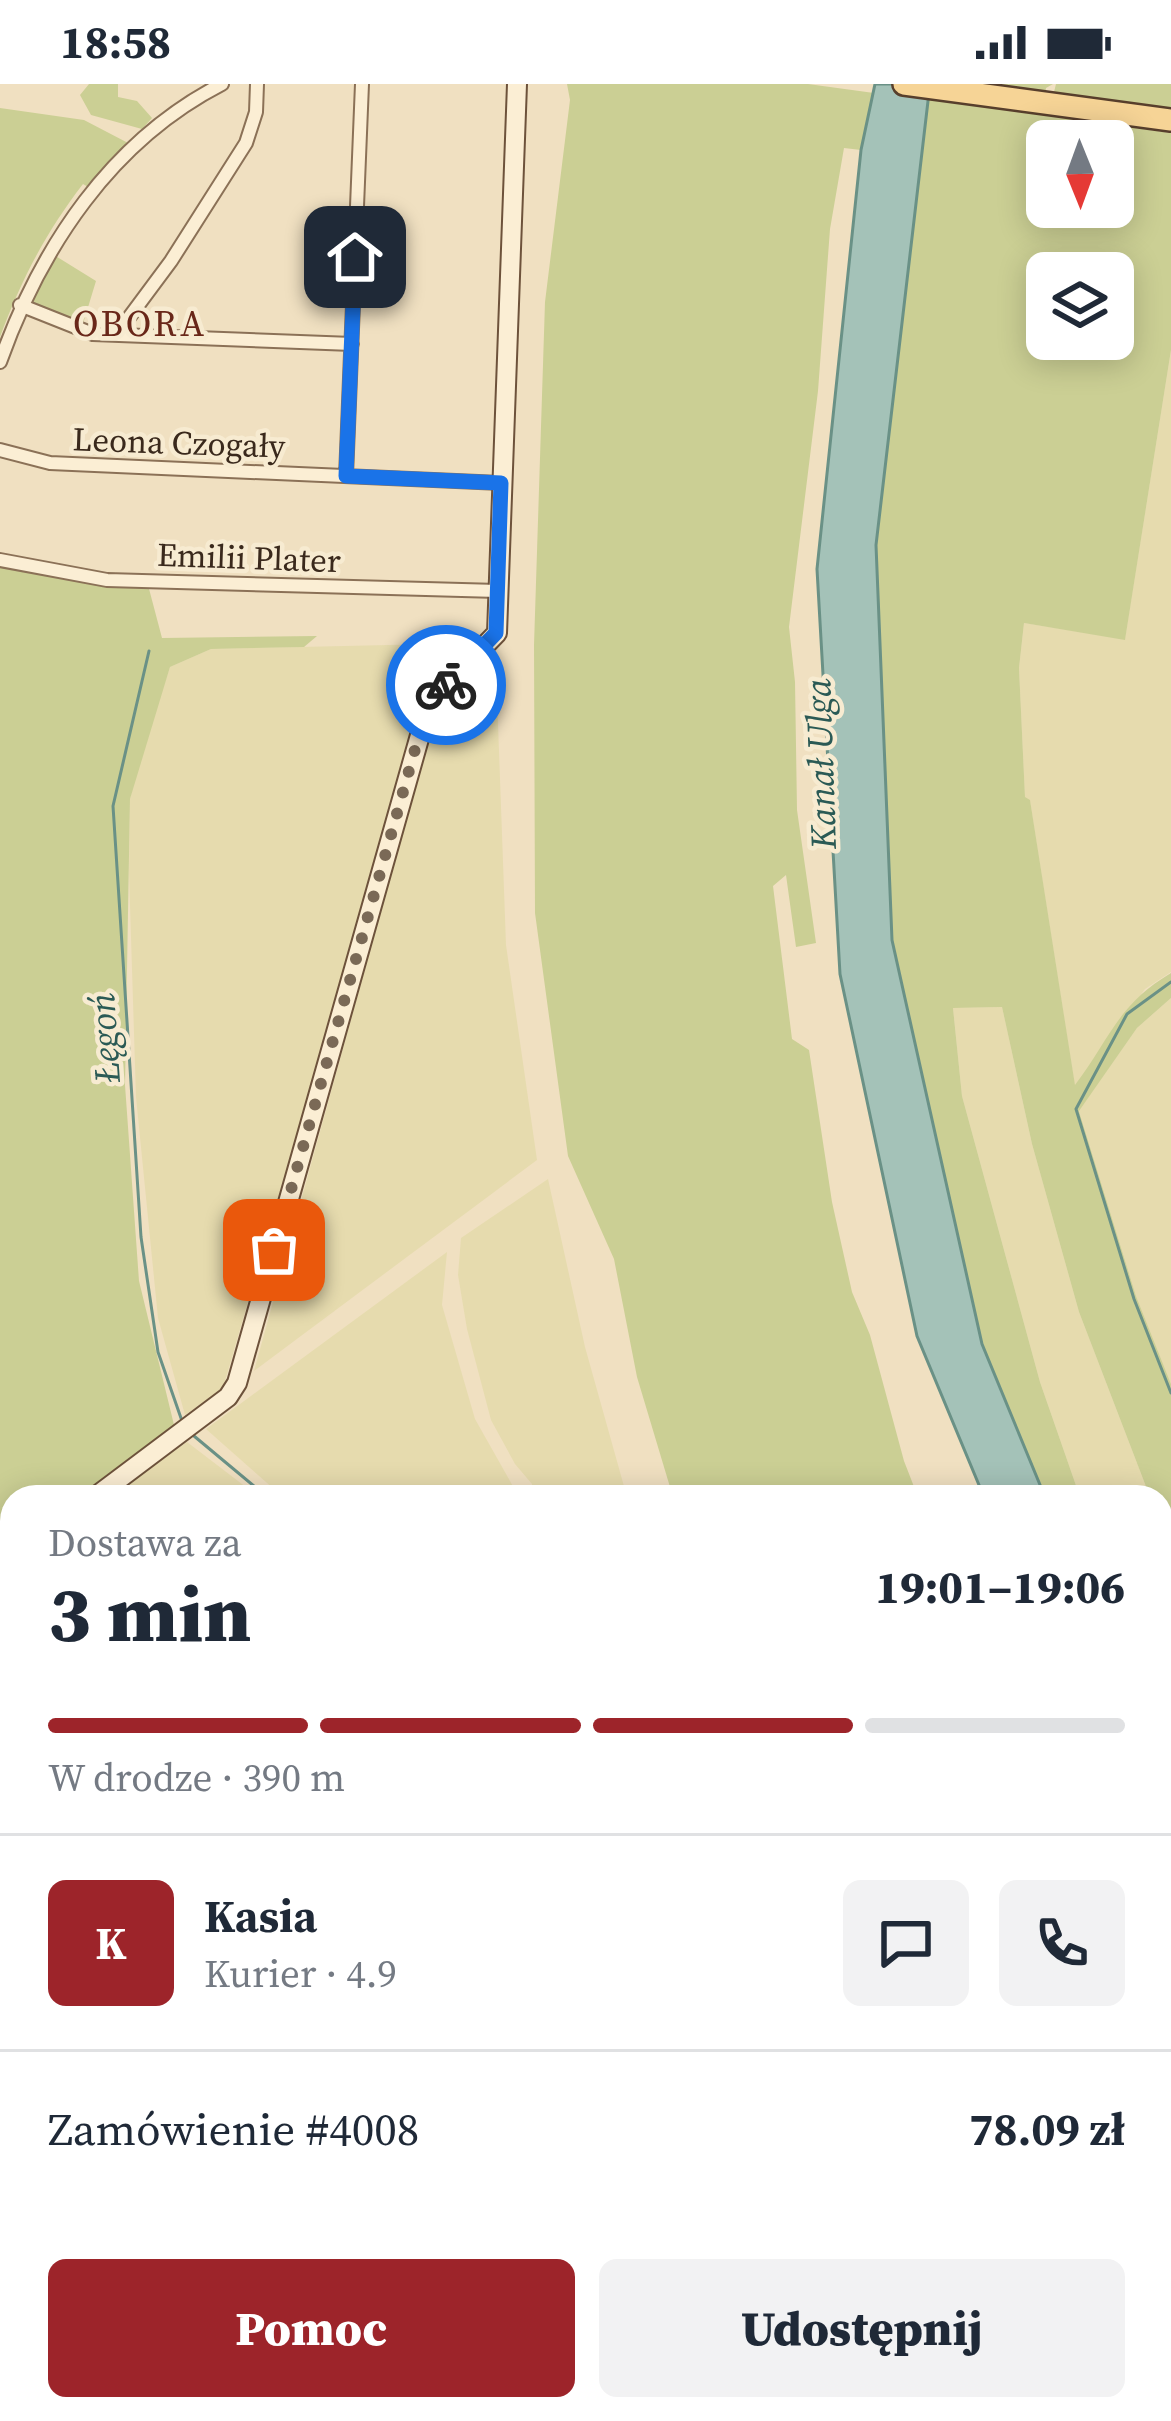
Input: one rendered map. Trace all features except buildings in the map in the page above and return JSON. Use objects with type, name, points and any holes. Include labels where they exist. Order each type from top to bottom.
[{"type":"main road","points":[[904,84],[1171,120]]},
{"type":"street","points":[[188,84],[195,98]]},
{"type":"street","points":[[0,362],[20,305],[47,252],[80,206],[128,151],[195,98],[222,84]]},
{"type":"street","points":[[116,335],[171,261],[246,143],[256,112],[257,84]]},
{"type":"street","points":[[346,476],[362,84]]},
{"type":"street","points":[[111,1485],[228,1397],[237,1383],[425,714],[434,698],[496,633],[517,84]]},
{"type":"street","points":[[20,305],[93,334],[352,344]]},
{"type":"street","name":"Leona Czogały","points":[[0,450],[50,463],[501,483]]},
{"type":"street","name":"Emilii Plater","points":[[0,560],[107,580],[498,591]]},
{"type":"shaded area","points":[[1171,350],[1171,972],[1145,989],[1075,1087],[1030,801],[1025,798],[1019,668],[1024,623],[1125,639]]},
{"type":"shaded area","points":[[434,644],[425,693],[223,1388],[185,1415],[158,1318],[136,1097],[129,873],[130,799],[137,767],[170,667],[211,649]]},
{"type":"shaded area","points":[[496,668],[506,945],[537,1160],[254,1371],[437,708],[475,677]]},
{"type":"shaded area","points":[[1171,998],[1171,1384],[1136,1296],[1079,1110],[1137,1028]]},
{"type":"shaded area","points":[[1002,1007],[1032,1144],[1079,1312],[1145,1485],[1076,1485],[1040,1382],[962,1096],[953,1008]]},
{"type":"shaded area","points":[[548,1179],[585,1347],[624,1485],[532,1485],[515,1464],[491,1420],[467,1329],[458,1275],[461,1238]]},
{"type":"shaded area","points":[[447,1252],[442,1305],[475,1419],[512,1485],[269,1485],[206,1429]]},
{"type":"shaded area","points":[[187,1442],[243,1485],[124,1485]]},
{"type":"green space","points":[[89,84],[118,84],[118,97],[137,101],[152,118],[142,129],[91,115],[80,95]]},
{"type":"green space","points":[[567,84],[808,84],[874,93],[861,150],[844,148],[830,229],[818,391],[789,627],[797,810],[816,943],[796,947],[786,875],[773,886],[792,1039],[809,1050],[832,1202],[852,1292],[870,1335],[913,1485],[669,1485],[637,1377],[614,1259],[568,1156],[535,913],[534,645],[545,302],[570,100]]},
{"type":"green space","points":[[930,84],[1053,84],[1046,88],[1043,115],[1079,120],[1026,120],[1026,228],[1134,228],[1134,128],[1171,133],[1171,350],[1125,640],[1024,623],[1019,668],[1025,797],[1030,800],[1075,1085],[1126,1010],[1171,973],[1171,998],[1137,1028],[1079,1111],[1136,1296],[1171,1384],[1171,1485],[1145,1485],[1079,1312],[1032,1144],[1002,1007],[953,1008],[962,1096],[1040,1382],[1076,1485],[1040,1485],[982,1344],[892,940],[876,545]]},
{"type":"green space","points":[[1056,84],[1171,84],[1171,112],[1053,96]]},
{"type":"green space","points":[[0,108],[84,120],[130,144],[88,187],[83,184],[57,220],[0,337]]},
{"type":"green space","points":[[54,255],[96,281],[82,327],[35,309],[31,302]]},
{"type":"green space","points":[[0,563],[148,585],[162,638],[317,636],[304,647],[211,649],[170,667],[130,799],[125,1085],[139,1281],[175,1429],[101,1485],[0,1485]]},
{"type":"water","points":[[875,84],[930,84],[876,545],[892,940],[982,1344],[1040,1485],[979,1485],[917,1336],[840,974],[817,569],[861,150]]},
{"type":"waterway","name":"Łęgoń","points":[[149,651],[113,806],[141,1237],[158,1352],[182,1421]]},
{"type":"waterway","points":[[1171,982],[1127,1014],[1076,1109],[1134,1299],[1171,1393]]},
{"type":"waterway","name":"Łęgoń","points":[[194,1436],[253,1485]]},
{"type":"way so far","points":[[274,1250],[425,714],[446,685]]},
{"type":"district","name":"OBORA","points":[[140,323]]},
{"type":"route","points":[[355,257],[346,476],[501,483],[496,633],[446,685]]},
{"type":"water label","name":"Kanał Ulga","points":[[820,764]]}]
